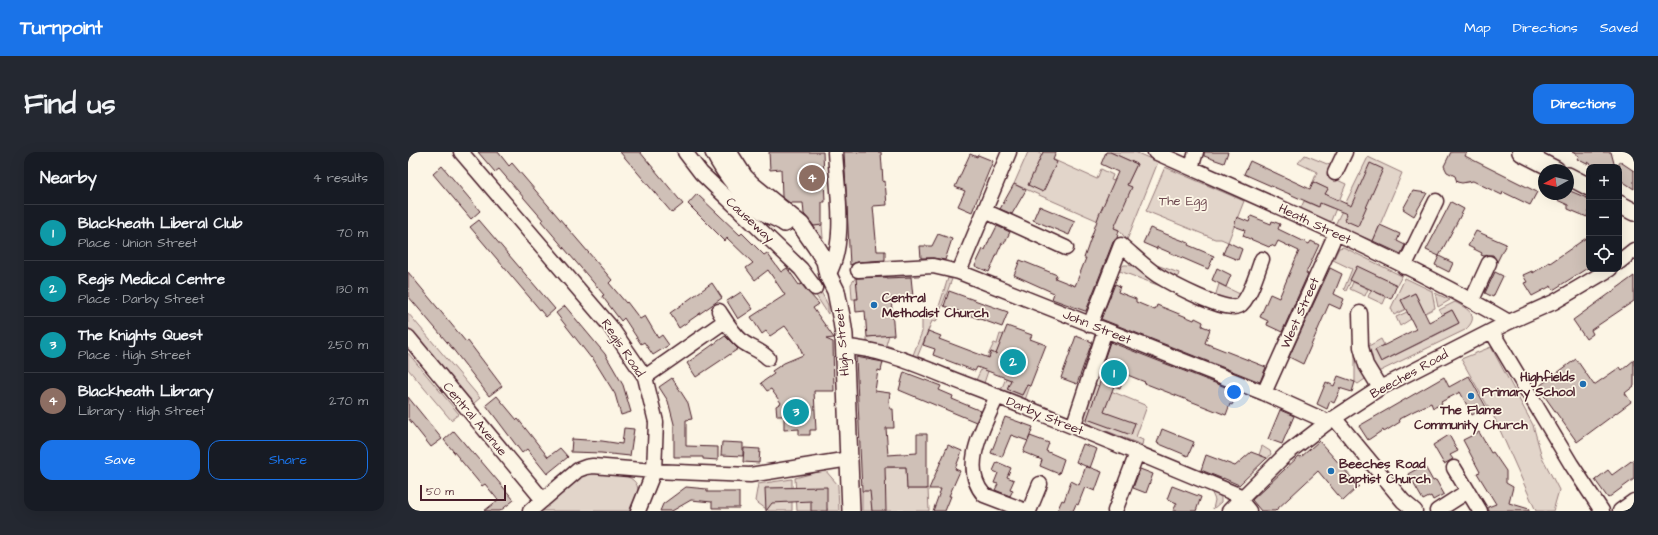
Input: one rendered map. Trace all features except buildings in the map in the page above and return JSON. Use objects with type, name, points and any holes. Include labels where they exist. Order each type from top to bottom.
[{"type":"main road","points":[[714,152],[719,162],[739,189],[765,212],[786,224],[804,241],[828,275]]},
{"type":"main road","points":[[728,152],[744,177],[801,226],[825,260],[828,275]]},
{"type":"main road","points":[[1521,152],[1544,164]]},
{"type":"main road","points":[[1574,179],[1586,185]]},
{"type":"main road","points":[[1622,206],[1634,212]]},
{"type":"main road","name":"High Street","points":[[828,275],[836,291],[842,321],[851,511]]},
{"type":"street","name":"Regis Road","points":[[462,152],[610,326],[645,377],[656,422],[654,470],[638,511]]},
{"type":"street","name":"Causeway","points":[[684,152],[701,172],[801,269],[815,288]]},
{"type":"street","points":[[828,275],[833,267],[839,244],[835,152]]},
{"type":"street","points":[[959,272],[1009,152]]},
{"type":"street","name":"Heath Street","points":[[1155,152],[1336,233],[1472,300],[1509,322]]},
{"type":"street","points":[[1191,168],[1196,152]]},
{"type":"street","points":[[1335,173],[1345,152]]},
{"type":"street","points":[[1404,267],[1436,201]]},
{"type":"street","points":[[985,211],[1066,248]]},
{"type":"street","name":"West Street","points":[[1264,393],[1336,233]]},
{"type":"street","points":[[1090,325],[1121,245],[1158,275],[1186,291],[1222,306],[1231,307],[1239,306],[1245,301],[1262,259]]},
{"type":"street","points":[[1622,260],[1634,250]]},
{"type":"street","points":[[1472,300],[1489,263]]},
{"type":"street","name":"John Street","points":[[858,270],[933,266],[959,272],[1331,420]]},
{"type":"street","name":"Beeches Road","points":[[1229,511],[1285,455],[1331,420],[1380,388],[1509,322],[1554,302],[1605,272]]},
{"type":"street","points":[[1360,313],[1360,347],[1366,365],[1380,388]]},
{"type":"street","points":[[645,377],[722,316],[744,343],[760,351],[768,358]]},
{"type":"street","points":[[1073,427],[1105,330]]},
{"type":"street","points":[[1492,332],[1571,464],[1602,511]]},
{"type":"street","name":"Central Avenue","points":[[408,338],[543,500]]},
{"type":"street","name":"Darby Street","points":[[844,347],[865,348],[997,396],[1137,453],[1241,498]]},
{"type":"street","points":[[997,396],[976,448],[974,469],[976,481],[980,490],[984,495],[1028,511],[1040,484]]},
{"type":"street","points":[[1331,420],[1403,501],[1415,511]]},
{"type":"street","points":[[1114,511],[1137,453]]},
{"type":"street","points":[[530,511],[578,470],[586,467],[750,475],[849,459]]},
{"type":"street","points":[[1454,468],[1480,511]]},
{"type":"street","points":[[1437,511],[1468,491]]},
{"type":"street","points":[[1241,498],[1249,511]]},
{"type":"street","points":[[1620,511],[1634,501]]},
{"type":"green space","points":[[1028,152],[1036,152],[1097,179],[1101,169],[1113,175],[1111,180],[1127,185],[1137,164],[1110,152],[1135,152],[1158,162],[1127,240],[1119,230],[1014,184]]},
{"type":"green space","points":[[1305,155],[1332,166],[1331,177],[1346,184],[1330,223],[1300,210],[1304,201],[1318,207],[1320,203],[1332,208],[1336,199],[1325,194],[1327,189],[1313,182],[1317,172],[1298,163]]},
{"type":"green space","points":[[1368,157],[1402,173],[1373,241],[1335,225]]},
{"type":"green space","name":"The Egg","points":[[1165,167],[1244,201],[1228,242],[1221,239],[1215,239],[1146,211]]},
{"type":"green space","points":[[822,225],[823,238],[811,226]]},
{"type":"green space","points":[[1343,247],[1402,276],[1397,285],[1357,267],[1346,291],[1344,289],[1352,269],[1333,260],[1339,248]]},
{"type":"green space","points":[[1151,263],[1179,273],[1177,280]]},
{"type":"green space","points":[[1124,265],[1130,265],[1140,269],[1163,287],[1117,270]]},
{"type":"green space","points":[[920,273],[920,276],[857,281],[858,299],[852,299],[851,284],[856,277]]},
{"type":"green space","points":[[948,278],[952,279],[936,322],[932,321],[916,360],[867,342],[867,337],[889,335],[886,345],[913,355],[922,332],[922,315],[936,316]]},
{"type":"green space","points":[[1405,278],[1432,291],[1435,308],[1425,313],[1415,293],[1401,300],[1406,309],[1394,315],[1391,308]]},
{"type":"green space","points":[[1353,282],[1368,289],[1365,296],[1350,289]]},
{"type":"green space","points":[[1219,284],[1242,295],[1235,299],[1215,297]]},
{"type":"green space","points":[[820,290],[828,305],[828,314],[815,294]]},
{"type":"green space","points":[[1371,290],[1386,297],[1383,304],[1368,297]]},
{"type":"green space","points":[[1435,293],[1450,300],[1438,307]]},
{"type":"green space","points":[[1455,302],[1471,313],[1472,321],[1465,330],[1376,373],[1367,347],[1381,339],[1384,345],[1375,350],[1381,362],[1422,342],[1413,323],[1422,318],[1432,337],[1459,323],[1452,310],[1442,315],[1439,310]]},
{"type":"green space","points":[[1407,312],[1411,319],[1400,326],[1396,317]]},
{"type":"green space","points":[[408,313],[480,398],[473,404],[408,327]]},
{"type":"green space","points":[[1000,334],[1004,335],[996,354],[991,352],[984,369],[988,371],[984,383],[976,380],[994,343],[997,344]]},
{"type":"green space","points":[[1355,346],[1368,377],[1358,384],[1355,382]]},
{"type":"green space","points":[[1491,347],[1533,425],[1542,457],[1559,490],[1553,511],[1536,511],[1495,419],[1461,359]]},
{"type":"green space","points":[[408,353],[459,414],[451,420],[408,369]]},
{"type":"green space","points":[[1006,378],[1011,380],[1007,389],[1022,395],[1027,385],[1030,386],[1025,400],[1001,390]]},
{"type":"green space","points":[[1094,384],[1147,406],[1136,437],[1143,440],[1142,445],[1089,424],[1084,416]]},
{"type":"green space","points":[[1262,446],[1270,451],[1271,454],[1267,459],[1259,455]]},
{"type":"green space","points":[[906,467],[907,489],[928,489],[929,511],[886,511],[871,496],[872,511],[862,511],[862,491],[882,490],[882,482],[886,482],[885,476],[879,468]]},
{"type":"green space","points":[[825,470],[838,485],[839,511],[827,511],[827,508],[811,511],[797,511],[795,478]]},
{"type":"green space","points":[[588,472],[619,474],[633,480],[637,486],[638,493],[637,500],[631,511],[537,511],[574,480]]},
{"type":"green space","points":[[792,479],[792,511],[769,511],[755,501],[758,484]]},
{"type":"green space","points":[[1211,491],[1221,497],[1221,502],[1213,509],[1215,500]]},
{"type":"place","name":"Blackheath Library","points":[[812,178]]},
{"type":"place","name":"Central Methodist Church","points":[[874,305]]},
{"type":"place","name":"Regis Medical Centre","points":[[1013,362]]},
{"type":"place","name":"Blackheath Liberal Club","points":[[1114,373]]},
{"type":"place","name":"Highfields Primary School","points":[[1583,384]]},
{"type":"place","name":"The Flame Community Church","points":[[1471,396]]},
{"type":"place","name":"The Knights Quest","points":[[796,412]]},
{"type":"place","name":"Beeches Road Baptist Church","points":[[1331,471]]}]
